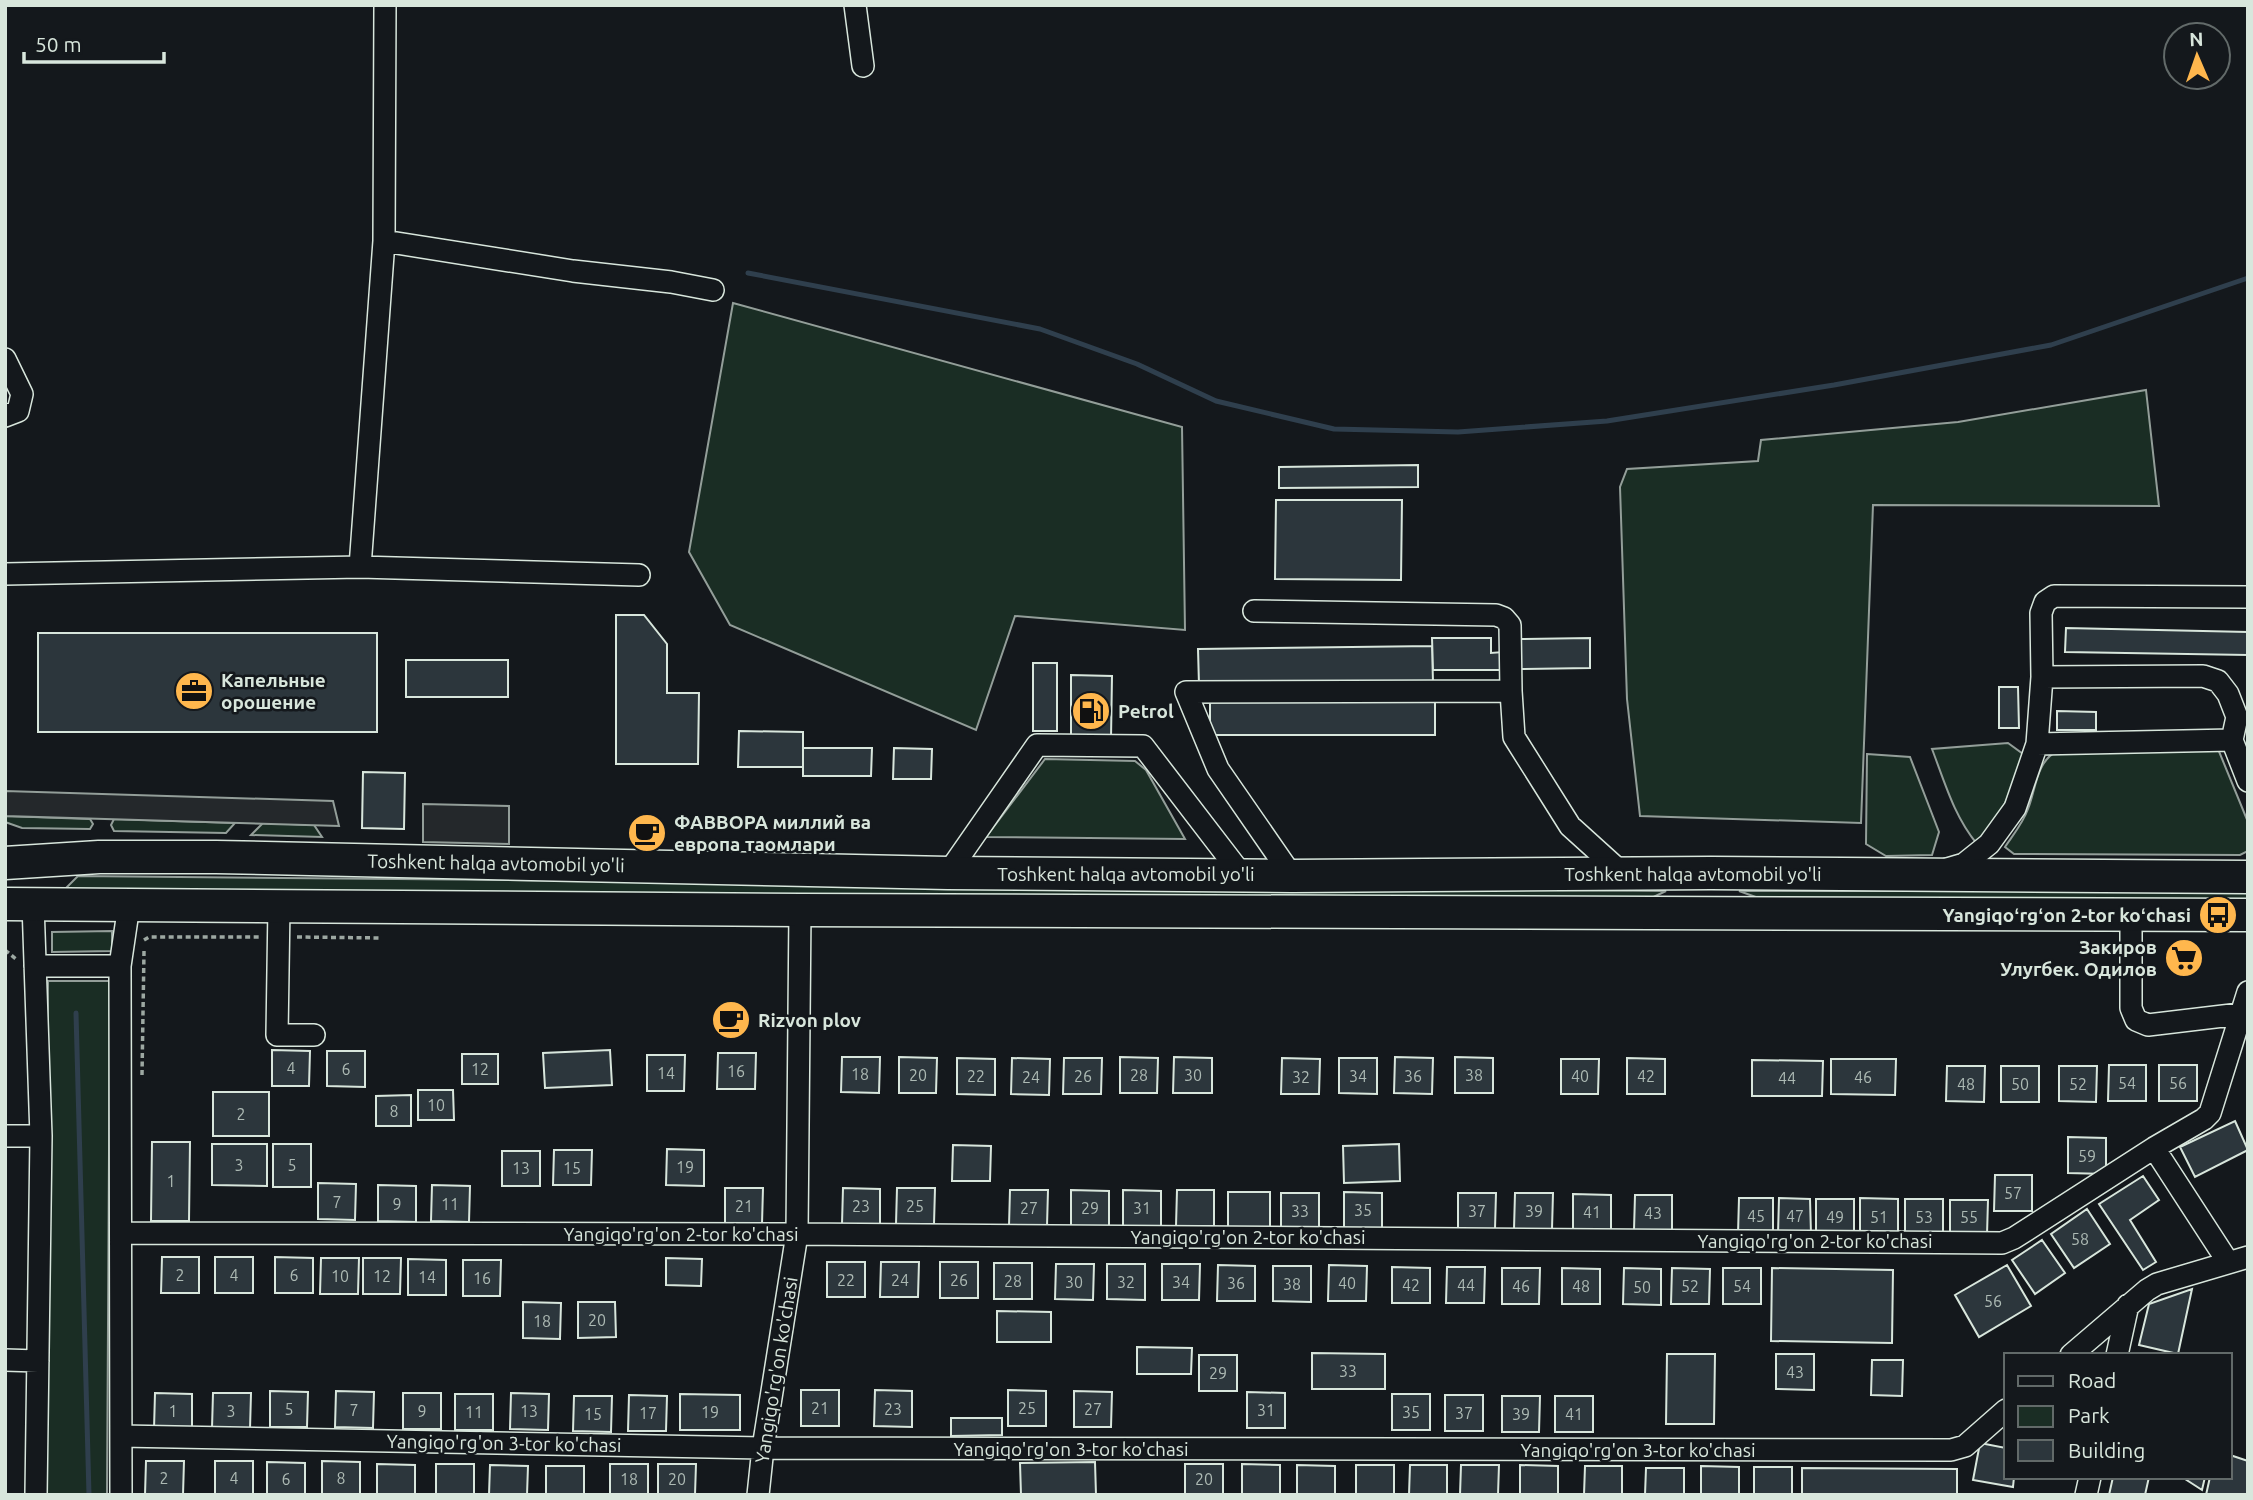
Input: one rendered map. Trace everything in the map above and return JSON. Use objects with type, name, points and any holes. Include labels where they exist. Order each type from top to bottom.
[{"type":"highway","name":"Toshkent halqa avtomobil yo'li","points":[[8,861],[99,857],[216,857],[948,873],[1242,876],[1711,873],[2248,877]]},
{"type":"highway","points":[[8,861],[19,904]]},
{"type":"highway","points":[[1710,912],[1711,873]]},
{"type":"highway","name":"Toshkent halqa avtomobil yo'li","points":[[19,904],[800,910],[2248,915]]},
{"type":"street","points":[[359,567],[384,241],[385,5]]},
{"type":"street","points":[[855,5],[863,66]]},
{"type":"street","points":[[384,241],[713,290]]},
{"type":"street","points":[[5,359],[22,394],[18,411],[5,416]]},
{"type":"street","points":[[5,574],[359,567],[639,575]]},
{"type":"street","points":[[1932,874],[1965,864],[1989,844],[2015,807],[2037,744],[2042,677],[2041,613],[2045,602],[2054,596],[2248,597]]},
{"type":"street","points":[[1254,611],[1496,615],[1504,618],[1510,625],[1514,737],[1570,826],[1622,873]]},
{"type":"street","points":[[2042,677],[2203,676],[2218,681],[2242,715],[2231,740],[2248,781]]},
{"type":"street","points":[[1292,876],[1218,769],[1186,692],[1511,691]]},
{"type":"street","points":[[2037,744],[2231,740]]},
{"type":"street","points":[[948,873],[1037,745],[1143,746],[1242,876]]},
{"type":"street","points":[[19,904],[35,966],[41,1136],[36,1495]]},
{"type":"street","points":[[121,1495],[120,966],[129,905]]},
{"type":"street","points":[[279,906],[277,1035],[314,1035]]},
{"type":"street","name":"Yangiqo'rg'on ko'chasi","points":[[758,1495],[797,1234],[800,910]]},
{"type":"street","points":[[2131,914],[2131,1008],[2136,1020],[2148,1025],[2240,1014]]},
{"type":"street","points":[[35,966],[120,966]]},
{"type":"street","name":"Yangiqo'rg'on 2-tor ko'chasi","points":[[121,1233],[797,1234],[2002,1243],[2014,1238],[2210,1113],[2248,992]]},
{"type":"street","points":[[5,1136],[41,1136]]},
{"type":"street","points":[[2073,1353],[2157,1284],[2238,1259],[2154,1148]]},
{"type":"street","points":[[2117,1353],[2128,1306]]},
{"type":"street","points":[[5,1360],[38,1361]]},
{"type":"street","name":"Yangiqo'rg'on 3-tor ko'chasi","points":[[121,1436],[763,1448],[1951,1450],[1965,1446],[2004,1412]]},
{"type":"path","points":[[142,1075],[144,939],[381,938]]},
{"type":"green space","points":[[733,303],[1182,427],[1185,630],[1015,616],[976,730],[730,625],[689,552]]},
{"type":"green space","points":[[2146,390],[2159,506],[1873,505],[1861,823],[1640,816],[1627,699],[1620,487],[1627,469],[1758,461],[1761,440],[1958,422]]},
{"type":"green space","points":[[2008,743],[2023,754],[1999,816],[1977,844],[1956,811],[1932,749]]},
{"type":"green space","points":[[2218,749],[2248,822],[2248,851],[2240,855],[2014,854],[2005,847],[2026,814],[2041,769],[2057,751]]},
{"type":"green space","points":[[1867,754],[1910,757],[1939,832],[1932,855],[1886,856],[1866,844]]},
{"type":"green space","points":[[1045,759],[1135,761],[1146,770],[1185,839],[986,837]]},
{"type":"green space","points":[[5,816],[90,819],[93,824],[90,829],[22,828],[5,822]]},
{"type":"green space","points":[[114,819],[235,823],[226,833],[114,831],[111,825]]},
{"type":"green space","points":[[263,823],[314,825],[322,837],[251,835]]},
{"type":"green space","points":[[78,876],[1666,891],[1641,903],[65,889]]},
{"type":"green space","points":[[1739,891],[2248,891],[2248,904],[1778,905]]},
{"type":"green space","points":[[112,931],[112,951],[52,952],[52,932]]},
{"type":"green space","points":[[48,981],[110,981],[107,1495],[45,1495]]},
{"type":"shaded area","points":[[5,791],[333,801],[339,826],[5,816]]},
{"type":"shaded area","points":[[423,804],[509,806],[509,844],[423,842]]},
{"type":"building","points":[[1418,465],[1418,487],[1279,488],[1279,467]]},
{"type":"building","points":[[1276,500],[1402,500],[1401,580],[1275,579]]},
{"type":"building","points":[[616,615],[644,615],[667,644],[667,693],[699,693],[698,764],[616,764]]},
{"type":"building","points":[[2066,628],[2248,632],[2248,655],[2065,652]]},
{"type":"building","points":[[38,633],[377,633],[377,732],[38,732]]},
{"type":"building","points":[[1432,638],[1491,638],[1491,653],[1503,652],[1504,670],[1433,670]]},
{"type":"building","points":[[1590,638],[1590,668],[1521,669],[1521,639]]},
{"type":"building","points":[[1432,646],[1433,682],[1199,685],[1198,649]]},
{"type":"building","points":[[406,660],[508,660],[508,697],[406,697]]},
{"type":"building","points":[[1033,663],[1057,663],[1057,731],[1033,731]]},
{"type":"building","points":[[1071,675],[1112,676],[1111,739],[1071,739]]},
{"type":"building","points":[[1999,687],[2018,687],[2019,728],[1999,728]]},
{"type":"building","points":[[1210,699],[1435,699],[1435,735],[1210,735]]},
{"type":"building","points":[[2057,711],[2096,712],[2096,730],[2057,730]]},
{"type":"building","points":[[739,731],[803,732],[803,767],[738,767]]},
{"type":"building","points":[[803,748],[872,748],[871,776],[803,776]]},
{"type":"building","points":[[894,748],[932,749],[931,779],[893,779]]},
{"type":"building","points":[[363,772],[405,773],[404,829],[362,828]]},
{"type":"building","points":[[272,1050],[310,1051],[309,1086],[272,1086]]},
{"type":"building","points":[[610,1050],[612,1085],[545,1088],[543,1053]]},
{"type":"building","points":[[327,1051],[365,1051],[365,1087],[327,1086]]},
{"type":"building","points":[[718,1053],[756,1053],[755,1089],[717,1089]]},
{"type":"building","points":[[462,1054],[498,1054],[498,1084],[462,1084]]},
{"type":"building","points":[[647,1055],[685,1055],[684,1091],[647,1091]]},
{"type":"building","points":[[842,1057],[880,1057],[879,1093],[841,1092]]},
{"type":"building","points":[[899,1057],[937,1058],[936,1093],[899,1093]]},
{"type":"building","points":[[1120,1057],[1158,1058],[1157,1093],[1120,1093]]},
{"type":"building","points":[[1174,1057],[1212,1058],[1212,1093],[1173,1093]]},
{"type":"building","points":[[1395,1057],[1433,1058],[1432,1094],[1394,1093]]},
{"type":"building","points":[[1455,1057],[1493,1058],[1493,1093],[1455,1093]]},
{"type":"building","points":[[957,1058],[995,1059],[995,1095],[957,1094]]},
{"type":"building","points":[[1012,1058],[1050,1059],[1049,1095],[1011,1094]]},
{"type":"building","points":[[1064,1058],[1102,1058],[1101,1094],[1063,1094]]},
{"type":"building","points":[[1282,1058],[1320,1059],[1319,1094],[1281,1094]]},
{"type":"building","points":[[1339,1058],[1377,1058],[1377,1094],[1339,1093]]},
{"type":"building","points":[[1627,1058],[1665,1059],[1665,1094],[1627,1094]]},
{"type":"building","points":[[1561,1059],[1599,1059],[1598,1094],[1561,1094]]},
{"type":"building","points":[[1831,1059],[1896,1059],[1895,1095],[1831,1094]]},
{"type":"building","points":[[1752,1060],[1823,1061],[1822,1096],[1752,1096]]},
{"type":"building","points":[[2109,1065],[2146,1065],[2146,1101],[2108,1101]]},
{"type":"building","points":[[2159,1065],[2197,1065],[2197,1101],[2159,1101]]},
{"type":"building","points":[[1947,1066],[1985,1066],[1984,1102],[1946,1101]]},
{"type":"building","points":[[2001,1066],[2039,1066],[2039,1102],[2001,1102]]},
{"type":"building","points":[[2059,1066],[2097,1066],[2096,1102],[2059,1101]]},
{"type":"building","points":[[418,1090],[453,1090],[454,1120],[418,1120]]},
{"type":"building","points":[[213,1092],[269,1092],[269,1136],[213,1136]]},
{"type":"building","points":[[411,1095],[411,1126],[376,1126],[376,1096]]},
{"type":"building","points":[[2235,1121],[2248,1150],[2195,1177],[2180,1147]]},
{"type":"building","points":[[2068,1137],[2106,1138],[2106,1174],[2068,1173]]},
{"type":"building","points":[[152,1142],[190,1142],[189,1221],[151,1221]]},
{"type":"building","points":[[212,1144],[267,1144],[267,1186],[212,1185]]},
{"type":"building","points":[[273,1144],[311,1144],[311,1187],[273,1187]]},
{"type":"building","points":[[1399,1144],[1400,1181],[1344,1183],[1343,1146]]},
{"type":"building","points":[[953,1145],[991,1146],[990,1181],[952,1181]]},
{"type":"building","points":[[667,1149],[704,1150],[704,1186],[666,1185]]},
{"type":"building","points":[[554,1150],[592,1150],[591,1185],[553,1185]]},
{"type":"building","points":[[502,1151],[540,1151],[540,1186],[502,1186]]},
{"type":"building","points":[[1995,1175],[2032,1175],[2032,1211],[1994,1211]]},
{"type":"building","points":[[2143,1176],[2159,1200],[2130,1220],[2156,1262],[2143,1270],[2099,1204]]},
{"type":"building","points":[[318,1183],[356,1184],[355,1220],[318,1219]]},
{"type":"building","points":[[378,1185],[416,1186],[416,1222],[378,1221]]},
{"type":"building","points":[[432,1185],[470,1186],[469,1222],[431,1221]]},
{"type":"building","points":[[725,1188],[763,1188],[762,1224],[725,1224]]},
{"type":"building","points":[[843,1188],[880,1189],[880,1224],[842,1224]]},
{"type":"building","points":[[897,1188],[935,1188],[934,1224],[896,1224]]},
{"type":"building","points":[[1010,1190],[1048,1190],[1047,1226],[1009,1226]]},
{"type":"building","points":[[1071,1190],[1109,1191],[1109,1226],[1071,1226]]},
{"type":"building","points":[[1123,1190],[1161,1191],[1161,1226],[1123,1226]]},
{"type":"building","points":[[1177,1190],[1214,1190],[1214,1226],[1176,1226]]},
{"type":"building","points":[[1228,1192],[1270,1192],[1270,1232],[1228,1232]]},
{"type":"building","points":[[1344,1192],[1382,1193],[1382,1228],[1344,1228]]},
{"type":"building","points":[[1281,1193],[1319,1193],[1319,1228],[1281,1228]]},
{"type":"building","points":[[1458,1193],[1496,1193],[1495,1229],[1458,1229]]},
{"type":"building","points":[[1515,1193],[1553,1193],[1552,1229],[1514,1229]]},
{"type":"building","points":[[1573,1194],[1611,1195],[1611,1230],[1573,1230]]},
{"type":"building","points":[[1635,1195],[1672,1195],[1672,1231],[1634,1230]]},
{"type":"building","points":[[1739,1198],[1773,1198],[1773,1234],[1738,1234]]},
{"type":"building","points":[[1779,1198],[1810,1199],[1811,1234],[1778,1234]]},
{"type":"building","points":[[1860,1198],[1898,1199],[1898,1234],[1860,1234]]},
{"type":"building","points":[[1816,1199],[1854,1199],[1854,1235],[1816,1235]]},
{"type":"building","points":[[1905,1199],[1943,1199],[1943,1235],[1905,1235]]},
{"type":"building","points":[[1950,1200],[1988,1200],[1987,1235],[1950,1235]]},
{"type":"building","points":[[2087,1209],[2110,1244],[2074,1268],[2051,1234]]},
{"type":"building","points":[[2042,1240],[2065,1273],[2035,1294],[2012,1260]]},
{"type":"building","points":[[162,1257],[199,1257],[199,1293],[161,1293]]},
{"type":"building","points":[[215,1257],[253,1257],[253,1293],[215,1293]]},
{"type":"building","points":[[275,1257],[313,1258],[313,1293],[275,1293]]},
{"type":"building","points":[[321,1258],[359,1258],[358,1294],[320,1294]]},
{"type":"building","points":[[363,1258],[401,1258],[400,1294],[363,1294]]},
{"type":"building","points":[[666,1258],[702,1259],[701,1286],[666,1285]]},
{"type":"building","points":[[408,1259],[446,1260],[446,1295],[408,1295]]},
{"type":"building","points":[[463,1260],[501,1260],[500,1296],[463,1296]]},
{"type":"building","points":[[827,1262],[865,1262],[865,1297],[827,1297]]},
{"type":"building","points":[[881,1262],[919,1262],[918,1297],[880,1297]]},
{"type":"building","points":[[940,1262],[978,1262],[978,1298],[940,1298]]},
{"type":"building","points":[[994,1263],[1032,1263],[1032,1299],[994,1299]]},
{"type":"building","points":[[1056,1264],[1094,1264],[1093,1300],[1055,1299]]},
{"type":"building","points":[[1107,1264],[1145,1264],[1145,1300],[1107,1299]]},
{"type":"building","points":[[1162,1264],[1200,1264],[1199,1300],[1162,1300]]},
{"type":"building","points":[[1218,1265],[1255,1266],[1255,1301],[1217,1301]]},
{"type":"building","points":[[1329,1265],[1367,1266],[1366,1301],[1328,1301]]},
{"type":"building","points":[[2007,1265],[2031,1306],[1979,1337],[1955,1295]]},
{"type":"building","points":[[1273,1266],[1311,1266],[1311,1302],[1273,1301]]},
{"type":"building","points":[[1392,1267],[1430,1268],[1430,1303],[1392,1303]]},
{"type":"building","points":[[1447,1267],[1485,1267],[1484,1303],[1446,1303]]},
{"type":"building","points":[[1502,1268],[1540,1268],[1539,1304],[1502,1304]]},
{"type":"building","points":[[1562,1268],[1600,1269],[1600,1304],[1562,1304]]},
{"type":"building","points":[[1624,1268],[1661,1269],[1661,1305],[1623,1304]]},
{"type":"building","points":[[1672,1268],[1710,1269],[1709,1304],[1671,1304]]},
{"type":"building","points":[[1723,1268],[1761,1268],[1761,1304],[1723,1304]]},
{"type":"building","points":[[1772,1268],[1893,1270],[1892,1343],[1771,1341]]},
{"type":"building","points":[[2192,1289],[2178,1353],[2139,1345],[2149,1304]]},
{"type":"building","points":[[523,1302],[561,1303],[560,1339],[523,1338]]},
{"type":"building","points":[[578,1302],[615,1302],[616,1337],[578,1338]]},
{"type":"building","points":[[997,1311],[1051,1312],[1051,1342],[997,1342]]},
{"type":"building","points":[[1137,1347],[1192,1348],[1191,1374],[1137,1374]]},
{"type":"building","points":[[1312,1353],[1385,1354],[1385,1389],[1312,1389]]},
{"type":"building","points":[[1667,1354],[1715,1354],[1714,1424],[1666,1424]]},
{"type":"building","points":[[1776,1354],[1814,1354],[1814,1390],[1776,1389]]},
{"type":"building","points":[[1199,1355],[1237,1355],[1237,1391],[1199,1391]]},
{"type":"building","points":[[1872,1360],[1903,1360],[1902,1396],[1871,1395]]},
{"type":"building","points":[[801,1390],[839,1390],[839,1426],[801,1426]]},
{"type":"building","points":[[875,1390],[912,1391],[912,1427],[874,1426]]},
{"type":"building","points":[[1008,1390],[1046,1391],[1046,1426],[1008,1426]]},
{"type":"building","points":[[270,1391],[308,1392],[307,1427],[270,1427]]},
{"type":"building","points":[[336,1391],[374,1392],[373,1428],[335,1427]]},
{"type":"building","points":[[1074,1391],[1112,1392],[1111,1427],[1074,1427]]},
{"type":"building","points":[[1247,1392],[1285,1393],[1285,1428],[1247,1428]]},
{"type":"building","points":[[155,1393],[192,1394],[192,1430],[154,1429]]},
{"type":"building","points":[[213,1393],[251,1393],[250,1429],[212,1428]]},
{"type":"building","points":[[403,1393],[441,1393],[441,1429],[403,1429]]},
{"type":"building","points":[[511,1393],[549,1394],[548,1430],[510,1429]]},
{"type":"building","points":[[455,1394],[493,1394],[493,1430],[455,1430]]},
{"type":"building","points":[[680,1394],[740,1395],[740,1430],[680,1430]]},
{"type":"building","points":[[1392,1394],[1430,1394],[1430,1430],[1392,1430]]},
{"type":"building","points":[[629,1395],[667,1396],[666,1431],[628,1431]]},
{"type":"building","points":[[1445,1395],[1483,1395],[1483,1431],[1445,1431]]},
{"type":"building","points":[[574,1396],[612,1396],[611,1432],[573,1431]]},
{"type":"building","points":[[1502,1396],[1540,1396],[1539,1432],[1502,1432]]},
{"type":"building","points":[[1555,1396],[1593,1396],[1593,1432],[1555,1432]]},
{"type":"building","points":[[951,1418],[1002,1418],[1002,1435],[951,1436]]},
{"type":"building","points":[[1980,1443],[2004,1448],[2004,1479],[2014,1479],[2013,1487],[1973,1480]]},
{"type":"building","points":[[2232,1456],[2248,1461],[2248,1495],[2206,1495],[2210,1479],[2232,1479]]},
{"type":"building","points":[[146,1461],[184,1461],[183,1495],[145,1495]]},
{"type":"building","points":[[215,1461],[253,1461],[253,1495],[215,1495]]},
{"type":"building","points":[[322,1461],[360,1462],[360,1495],[322,1495]]},
{"type":"building","points":[[267,1462],[305,1463],[305,1495],[267,1495]]},
{"type":"building","points":[[1095,1462],[1096,1495],[1021,1495],[1020,1463]]},
{"type":"building","points":[[377,1464],[415,1465],[415,1495],[377,1495]]},
{"type":"building","points":[[436,1464],[474,1464],[474,1495],[436,1495]]},
{"type":"building","points":[[610,1464],[648,1464],[648,1495],[610,1495]]},
{"type":"building","points":[[658,1464],[696,1464],[695,1495],[658,1495]]},
{"type":"building","points":[[1185,1464],[1223,1464],[1223,1495],[1185,1495]]},
{"type":"building","points":[[1242,1464],[1280,1465],[1280,1495],[1242,1495]]},
{"type":"building","points":[[490,1465],[528,1466],[527,1495],[489,1495]]},
{"type":"building","points":[[1297,1465],[1335,1466],[1335,1495],[1297,1495]]},
{"type":"building","points":[[1356,1465],[1394,1465],[1394,1495],[1356,1495]]},
{"type":"building","points":[[1410,1465],[1447,1465],[1447,1495],[1409,1495]]},
{"type":"building","points":[[1461,1465],[1499,1465],[1498,1495],[1460,1495]]},
{"type":"building","points":[[1520,1465],[1558,1466],[1558,1495],[1520,1495]]},
{"type":"building","points":[[546,1466],[584,1466],[584,1495],[546,1495]]},
{"type":"building","points":[[1585,1466],[1622,1466],[1622,1495],[1584,1495]]},
{"type":"building","points":[[1701,1466],[1739,1467],[1739,1495],[1701,1495]]},
{"type":"building","points":[[1754,1467],[1792,1467],[1792,1495],[1754,1495]]},
{"type":"building","points":[[1646,1468],[1684,1468],[1684,1495],[1645,1495]]},
{"type":"building","points":[[1802,1468],[1957,1469],[1957,1495],[1802,1495]]},
{"type":"building","points":[[2113,1479],[2149,1479],[2145,1495],[2109,1495]]},
{"type":"building","points":[[2185,1479],[2205,1479],[2202,1490]]},
{"type":"waterway","points":[[748,273],[1040,329],[1137,364],[1216,401],[1334,429],[1458,432],[1607,421],[1834,385],[2051,345],[2248,278]]},
{"type":"waterway","points":[[76,1013],[89,1495]]},
{"type":"place","name":"Капельные орошение","points":[[194,691]]},
{"type":"place","name":"Petrol","points":[[1091,711]]},
{"type":"place","name":"ФАВВОРА миллий ва европа таомлари","points":[[647,833]]},
{"type":"place","name":"Yangiqoʻrgʻon 2-tor koʻchasi","points":[[2218,915]]},
{"type":"place","name":"Закиров Улугбек. Одилов","points":[[2184,958]]},
{"type":"place","name":"Rizvon plov","points":[[731,1020]]}]
